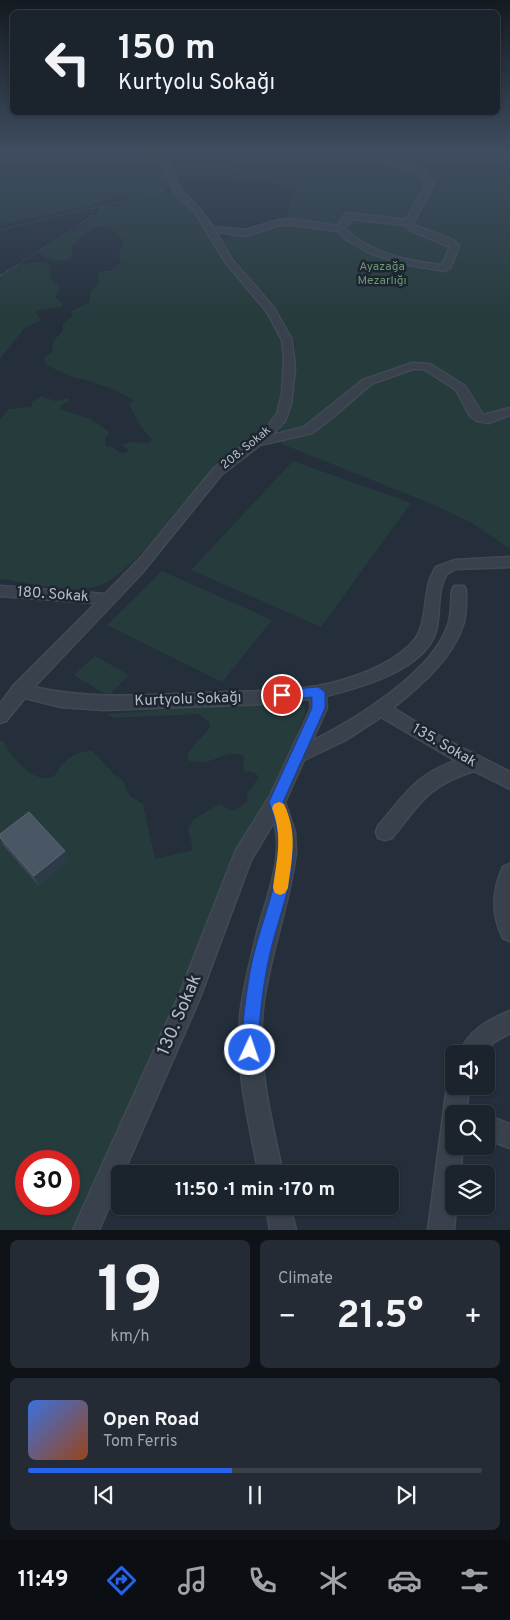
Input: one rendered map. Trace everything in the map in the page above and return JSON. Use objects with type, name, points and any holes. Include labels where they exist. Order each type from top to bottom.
[{"type":"street","name":"208. Sokak","points":[[0,716],[20,690],[106,599],[136,571],[165,538],[217,472],[254,443],[279,420],[283,412],[290,366],[290,351],[281,326],[263,300],[232,266],[194,207]]},
{"type":"street","points":[[409,223],[418,207]]},
{"type":"street","points":[[209,229],[245,233],[279,223],[293,222],[341,229],[356,242],[405,263],[445,268],[455,246],[450,242],[413,228],[409,223],[348,216],[341,229]]},
{"type":"street","points":[[254,443],[308,430],[328,416],[345,399],[367,382],[412,366],[426,366],[461,388],[476,416],[481,419],[489,419],[510,411]]},
{"type":"street","name":"Kurtyolu Sokağı","points":[[20,690],[61,700],[104,703],[263,697],[318,692],[356,683],[404,658],[426,637],[436,577],[448,566],[510,562]]},
{"type":"street","points":[[297,755],[332,741],[381,708],[427,667],[449,638],[456,625],[458,590]]},
{"type":"street","name":"180. Sokak","points":[[0,591],[106,599]]},
{"type":"street","points":[[270,1165],[254,1094],[250,1050],[252,1009],[260,962],[283,878],[286,856],[287,841],[284,822],[276,802],[319,708],[318,692]]},
{"type":"street","name":"135. Sokak","points":[[381,708],[474,763],[510,781]]},
{"type":"street","points":[[385,832],[424,785],[443,773],[474,763]]},
{"type":"street","name":"130. Sokak","points":[[86,1230],[188,1000],[243,856],[276,802]]},
{"type":"street","points":[[510,873],[502,900],[506,924],[510,931]]},
{"type":"street","points":[[475,1045],[477,1041],[494,1029],[510,1022]]},
{"type":"street","points":[[495,1130],[510,1136]]},
{"type":"street","points":[[441,1230],[450,1155]]},
{"type":"street","points":[[280,1215],[283,1230]]},
{"type":"path","points":[[0,230],[87,207]]},
{"type":"path","points":[[0,276],[10,266],[89,218],[95,207]]},
{"type":"green space","points":[[0,207],[81,207],[0,225]]},
{"type":"green space","points":[[189,207],[227,265],[262,305],[276,327],[281,339],[285,360],[285,377],[281,403],[270,425],[228,455],[209,474],[145,549],[112,579],[98,586],[63,589],[0,579],[0,420],[9,409],[32,407],[32,402],[41,396],[55,401],[69,398],[69,401],[60,406],[61,409],[90,419],[107,430],[109,433],[105,439],[106,446],[113,447],[118,452],[124,453],[129,451],[122,445],[130,442],[149,443],[152,440],[140,425],[129,404],[133,401],[131,399],[115,390],[72,377],[46,365],[44,357],[52,352],[54,340],[63,331],[63,324],[72,316],[72,311],[90,302],[90,293],[99,282],[97,275],[101,271],[112,271],[113,267],[121,263],[119,254],[123,241],[113,230],[98,226],[80,237],[76,244],[71,247],[73,255],[69,260],[52,261],[38,253],[83,225],[97,213],[99,208]]},
{"type":"green space","name":"Ayazağa Mezarlığı","points":[[289,207],[510,207],[510,549],[470,522],[432,504],[282,444],[280,429],[295,386],[295,342],[222,239],[285,219]]},
{"type":"green space","points":[[36,262],[48,263],[51,279],[60,287],[55,297],[63,304],[62,307],[38,310],[35,313],[40,318],[39,321],[24,329],[0,359],[0,280],[5,271],[16,265]]},
{"type":"green space","points":[[293,461],[411,503],[321,627],[191,570]]},
{"type":"green space","points":[[162,571],[272,620],[222,682],[107,625]]},
{"type":"green space","points":[[95,656],[129,675],[108,696],[74,675]]},
{"type":"green space","points":[[294,700],[305,707],[305,712],[290,754],[211,922],[80,1214],[80,1150],[15,1150],[15,1215],[80,1215],[73,1230],[0,1230],[0,741],[3,741],[11,754],[24,768],[32,774],[48,778],[55,775],[71,757],[81,752],[92,751],[114,774],[122,779],[130,796],[143,804],[155,859],[193,850],[188,829],[193,820],[219,804],[233,811],[247,802],[247,794],[259,777],[255,773],[243,771],[244,756],[239,754],[226,755],[207,762],[189,761],[187,754],[210,727],[209,722],[198,714],[114,718],[106,714]]},
{"type":"building","points":[[29,812],[65,851],[34,876],[0,837],[0,834]]},
{"type":"slow traffic","points":[[279,808],[284,822],[287,841],[280,888]]},
{"type":"route","points":[[250,1050],[252,1009],[260,962],[283,878],[286,856],[287,841],[284,822],[276,802],[319,708],[318,692],[282,695]]}]
